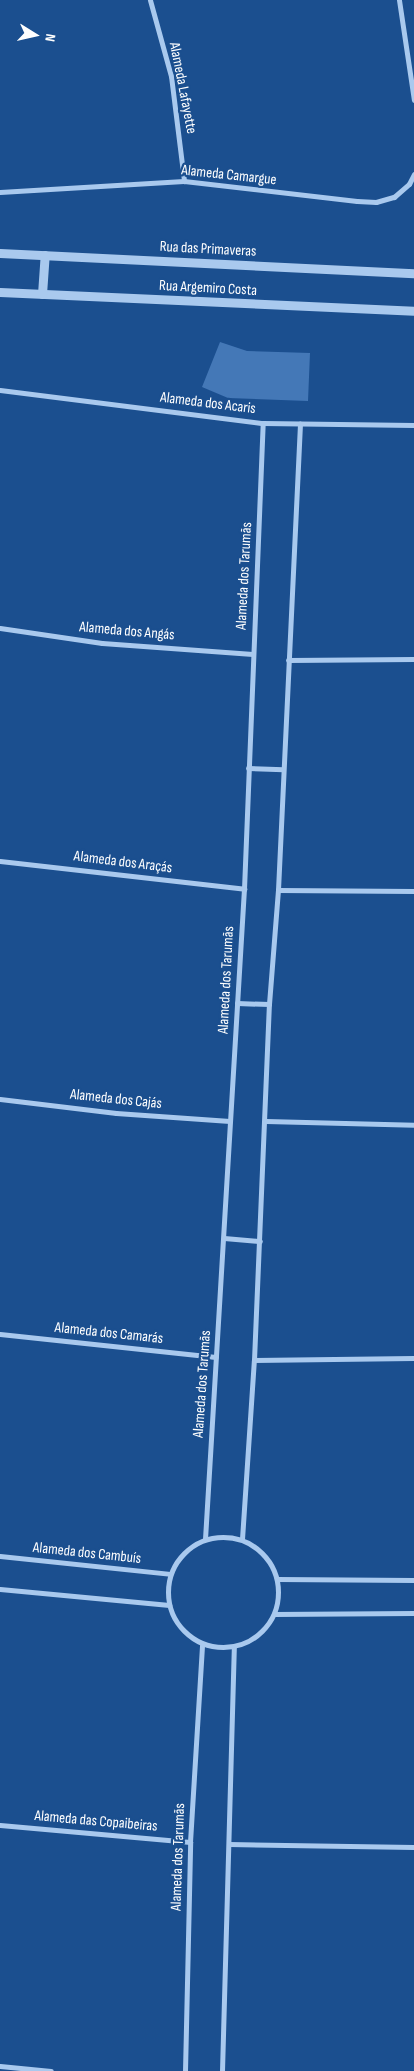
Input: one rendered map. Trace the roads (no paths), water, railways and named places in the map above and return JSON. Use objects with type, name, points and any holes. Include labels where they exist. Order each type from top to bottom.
[{"type":"street","name":"Alameda Lafayette","points":[[150,0],[171,76],[184,181]]},
{"type":"street","points":[[399,0],[414,100]]},
{"type":"street","name":"Alameda Camargue","points":[[0,192],[184,181],[376,202],[394,197],[409,184],[414,174]]},
{"type":"street","name":"Rua das Primaveras","points":[[0,253],[414,273]]},
{"type":"street","points":[[42,294],[45,255]]},
{"type":"street","name":"Rua Argemiro Costa","points":[[0,292],[414,311]]},
{"type":"street","name":"Alameda dos Acaris","points":[[0,390],[263,422],[414,425]]},
{"type":"street","name":"Alameda dos Tarumãs","points":[[205,1539],[244,889],[263,422]]},
{"type":"street","points":[[242,1539],[254,1360],[266,1121],[269,1004],[278,890],[300,424]]},
{"type":"street","name":"Alameda dos Angás","points":[[0,628],[102,643],[253,654]]},
{"type":"street","points":[[288,660],[414,659]]},
{"type":"street","points":[[248,768],[283,769]]},
{"type":"street","name":"Alameda dos Araçás","points":[[0,860],[244,889]]},
{"type":"street","points":[[278,890],[414,891]]},
{"type":"street","points":[[237,1003],[269,1004]]},
{"type":"street","name":"Alameda dos Cajás","points":[[0,1099],[116,1113],[230,1121]]},
{"type":"street","points":[[266,1121],[414,1125]]},
{"type":"street","points":[[224,1238],[260,1241]]},
{"type":"street","name":"Alameda dos Camarás","points":[[0,1334],[216,1357]]},
{"type":"street","points":[[254,1360],[414,1358]]},
{"type":"street","points":[[224,1536],[242,1539],[258,1548],[270,1562],[277,1579],[278,1597],[274,1614],[264,1629],[251,1640],[234,1647],[212,1647],[202,1643],[181,1628],[169,1605],[170,1574],[178,1559],[190,1547],[205,1539],[224,1536]]},
{"type":"street","name":"Alameda dos Cambuís","points":[[0,1556],[170,1574]]},
{"type":"street","points":[[277,1579],[414,1580]]},
{"type":"street","points":[[0,1589],[169,1605]]},
{"type":"street","points":[[274,1614],[414,1613]]},
{"type":"street","name":"Alameda dos Tarumãs","points":[[185,2071],[190,1842],[202,1643]]},
{"type":"street","points":[[222,2071],[234,1647]]},
{"type":"street","name":"Alameda das Copaibeiras","points":[[0,1825],[190,1842]]},
{"type":"street","points":[[229,1844],[414,1847]]},
{"type":"street","points":[[0,2066],[51,2071]]}]
